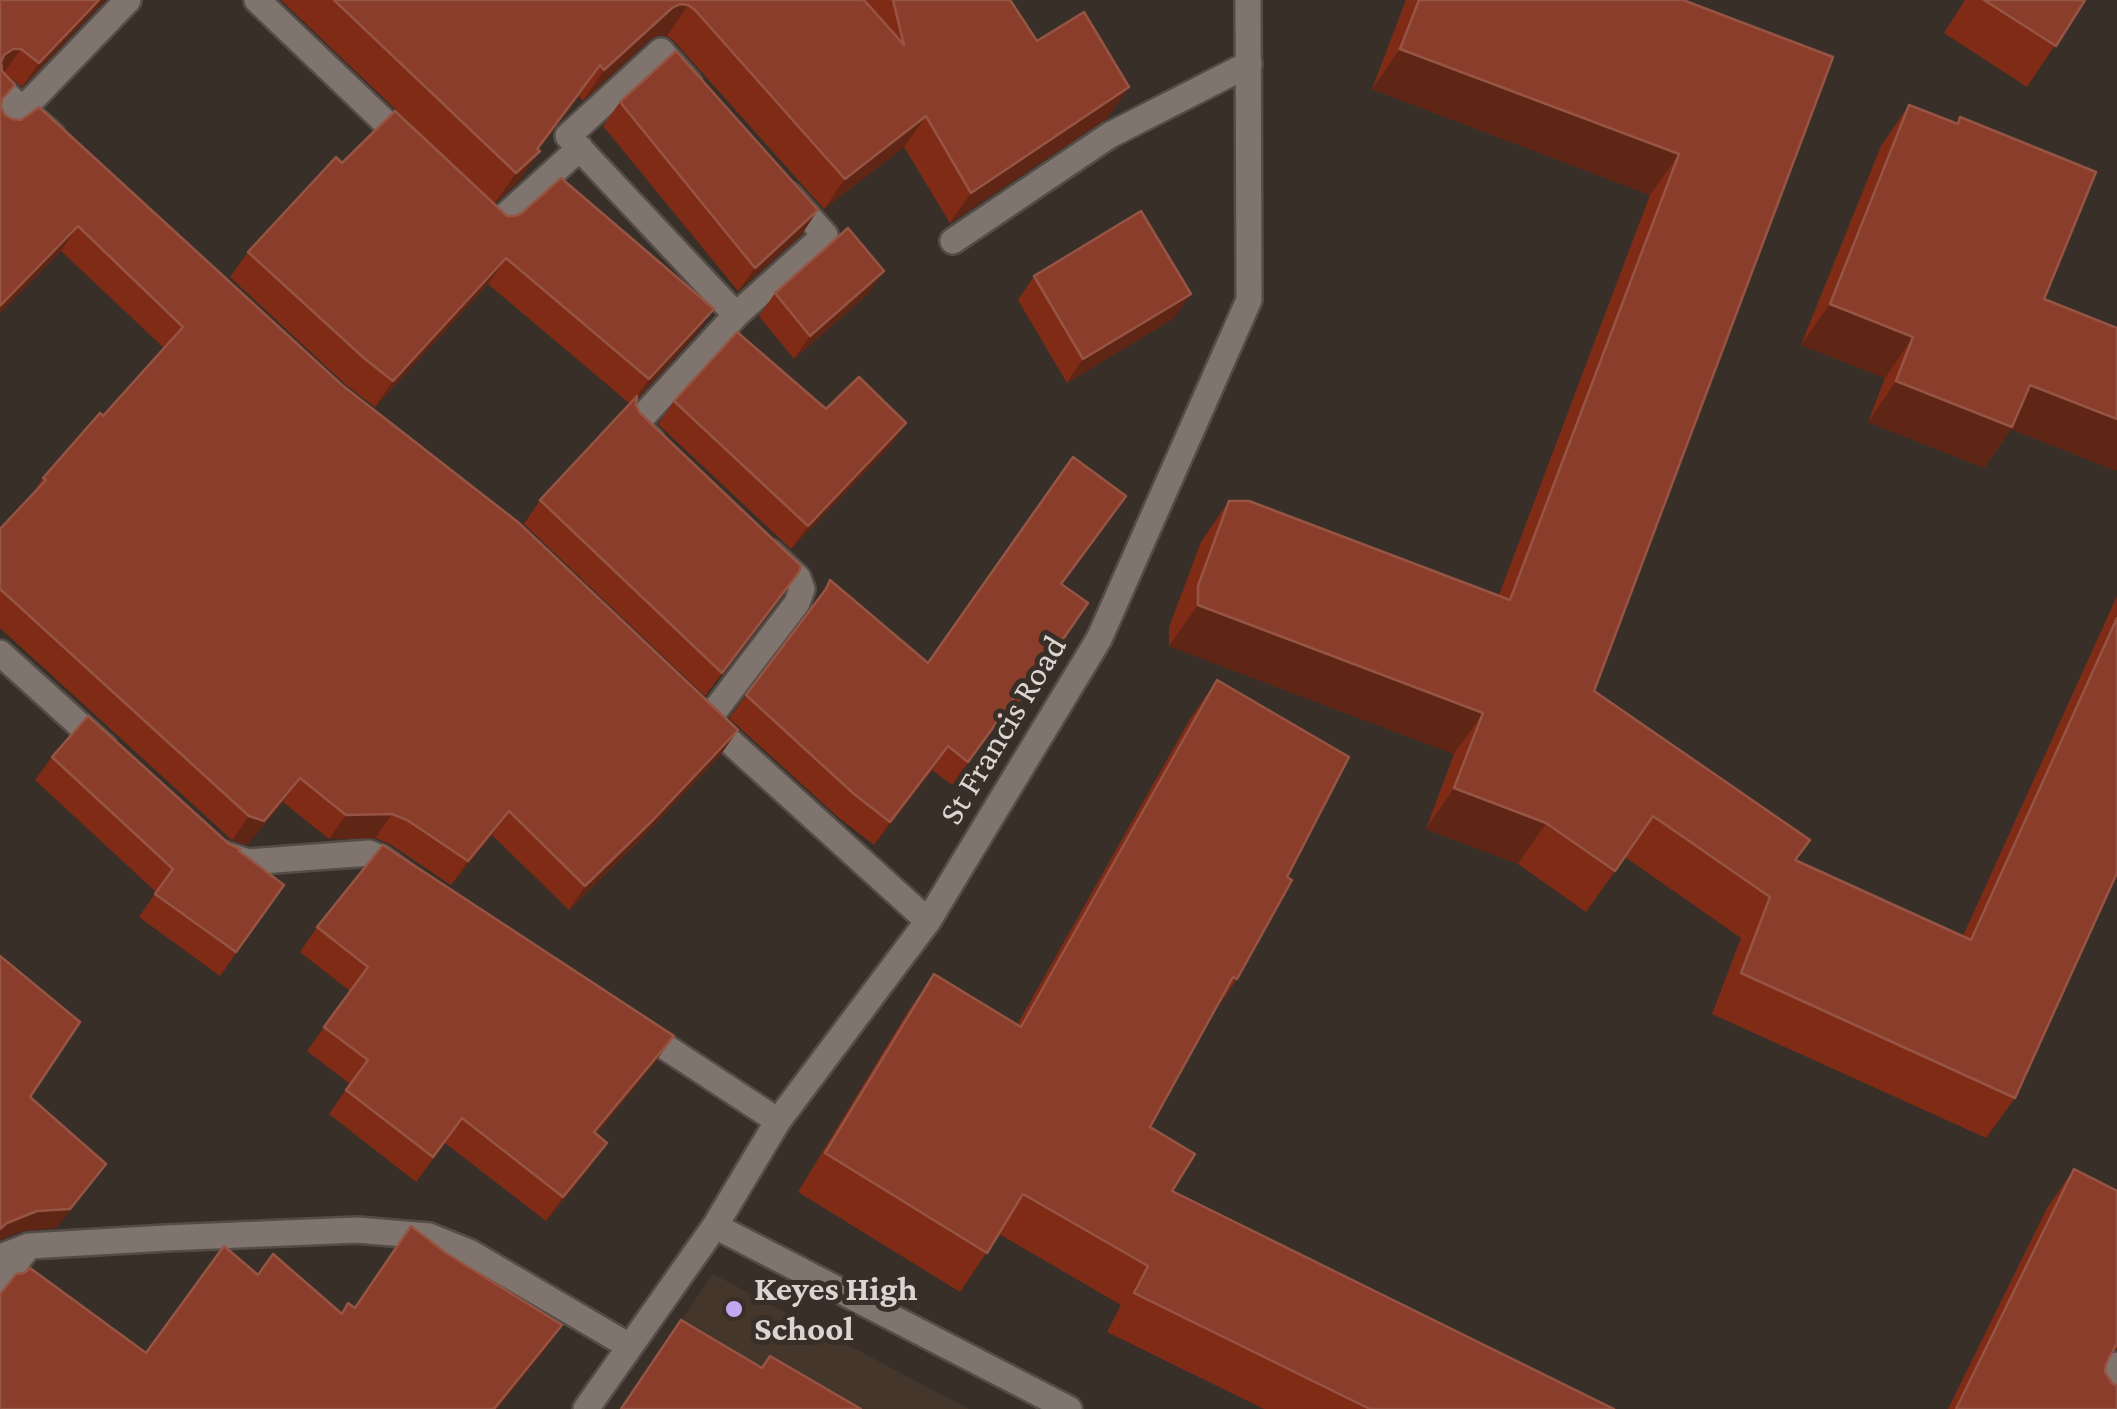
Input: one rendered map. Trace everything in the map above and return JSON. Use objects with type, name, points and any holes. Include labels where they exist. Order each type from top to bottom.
[{"type":"street","points":[[0,128],[128,0]]},
{"type":"street","points":[[256,0],[424,160]]},
{"type":"street","name":"St Francis Road","points":[[586,1409],[715,1226],[778,1121],[928,921],[1099,639],[1250,300],[1248,0]]},
{"type":"street","points":[[711,107],[660,50],[568,136],[736,315]]},
{"type":"street","points":[[953,241],[1110,135],[1249,64]]},
{"type":"street","points":[[0,89],[66,148]]},
{"type":"street","points":[[466,199],[494,226],[580,148]]},
{"type":"street","points":[[662,451],[635,425],[736,315],[825,235],[774,178]]},
{"type":"street","points":[[707,721],[797,602],[802,589],[798,578],[757,540]]},
{"type":"street","points":[[0,653],[126,767]]},
{"type":"street","points":[[684,699],[928,921]]},
{"type":"street","points":[[210,842],[224,855],[248,862],[368,853],[422,887]]},
{"type":"street","points":[[616,1014],[778,1121]]},
{"type":"street","points":[[715,1226],[1069,1409]]},
{"type":"street","points":[[0,1258],[29,1246],[356,1230],[429,1236],[470,1252],[629,1346]]},
{"type":"street","points":[[0,1283],[29,1246]]},
{"type":"street","points":[[2094,1409],[2117,1365]]},
{"type":"shaded area","name":"Keyes High School","points":[[713,1274],[969,1409],[620,1409]]},
{"type":"building","points":[[0,0],[99,0],[39,63],[21,49],[4,55],[2,71],[15,85],[2,99],[5,115],[21,120],[39,107],[342,385],[519,523],[738,730],[585,886],[509,811],[468,861],[392,814],[346,815],[300,778],[264,821],[249,816],[0,589],[0,529],[100,413],[103,416],[183,327],[78,226],[0,306]]},
{"type":"building","points":[[334,0],[864,0],[904,45],[893,0],[1010,0],[1037,41],[1084,12],[1129,87],[971,193],[926,116],[845,179],[695,10],[680,4],[604,70],[600,65],[537,149],[540,151],[516,173]]},
{"type":"building","points":[[1419,0],[1683,0],[1833,57],[1594,691],[1810,840],[1795,860],[1971,940],[2117,618],[2117,873],[2015,1098],[1741,973],[1770,897],[1653,816],[1615,871],[1546,823],[1454,788],[1483,713],[1198,605],[1198,586],[1229,501],[1249,501],[1510,600],[1679,154],[1400,49]]},
{"type":"building","points":[[1984,0],[2085,0],[2056,46]]},
{"type":"building","points":[[676,51],[818,210],[755,268],[620,102]]},
{"type":"building","points":[[1909,105],[1958,124],[1960,117],[2096,172],[2044,299],[2117,328],[2117,419],[2030,385],[2012,427],[1896,381],[1913,337],[1830,304]]},
{"type":"building","points":[[395,111],[507,216],[522,213],[561,178],[714,309],[649,379],[506,258],[393,381],[248,252],[336,157],[342,163]]},
{"type":"building","points":[[1141,211],[1191,294],[1083,359],[1034,276]]},
{"type":"building","points":[[848,228],[884,271],[810,336],[775,293]]},
{"type":"building","points":[[737,332],[826,409],[859,377],[906,423],[808,526],[674,401]]},
{"type":"building","points":[[637,396],[640,413],[801,566],[722,673],[540,500]]},
{"type":"building","points":[[1073,457],[1126,496],[1061,584],[1088,603],[1021,700],[1016,696],[968,762],[948,746],[890,822],[746,695],[830,580],[928,663]]},
{"type":"building","points":[[1217,680],[1349,757],[1287,877],[1292,880],[1150,1127],[1195,1154],[1172,1191],[1614,1409],[1370,1409],[1134,1293],[1148,1266],[1023,1194],[987,1253],[825,1153],[934,974],[1021,1027]]},
{"type":"building","points":[[88,716],[229,844],[284,885],[236,952],[155,894],[173,869],[52,757]]},
{"type":"building","points":[[383,845],[674,1036],[594,1132],[607,1143],[563,1197],[462,1118],[433,1157],[346,1090],[368,1060],[324,1027],[368,967],[317,927]]},
{"type":"building","points":[[0,956],[80,1022],[30,1097],[106,1164],[70,1209],[37,1211],[0,1229]]},
{"type":"building","points":[[2074,1169],[2117,1191],[2117,1343],[2105,1372],[2117,1385],[2117,1409],[1956,1409]]},
{"type":"building","points":[[411,1226],[446,1253],[562,1325],[494,1409],[0,1409],[0,1294],[16,1274],[30,1268],[146,1353],[224,1246],[258,1275],[273,1254],[342,1314],[348,1303],[355,1308]]},
{"type":"building","points":[[681,1320],[762,1368],[770,1356],[861,1409],[621,1409]]},
{"type":"place","name":"Keyes High School","points":[[734,1309]]}]
